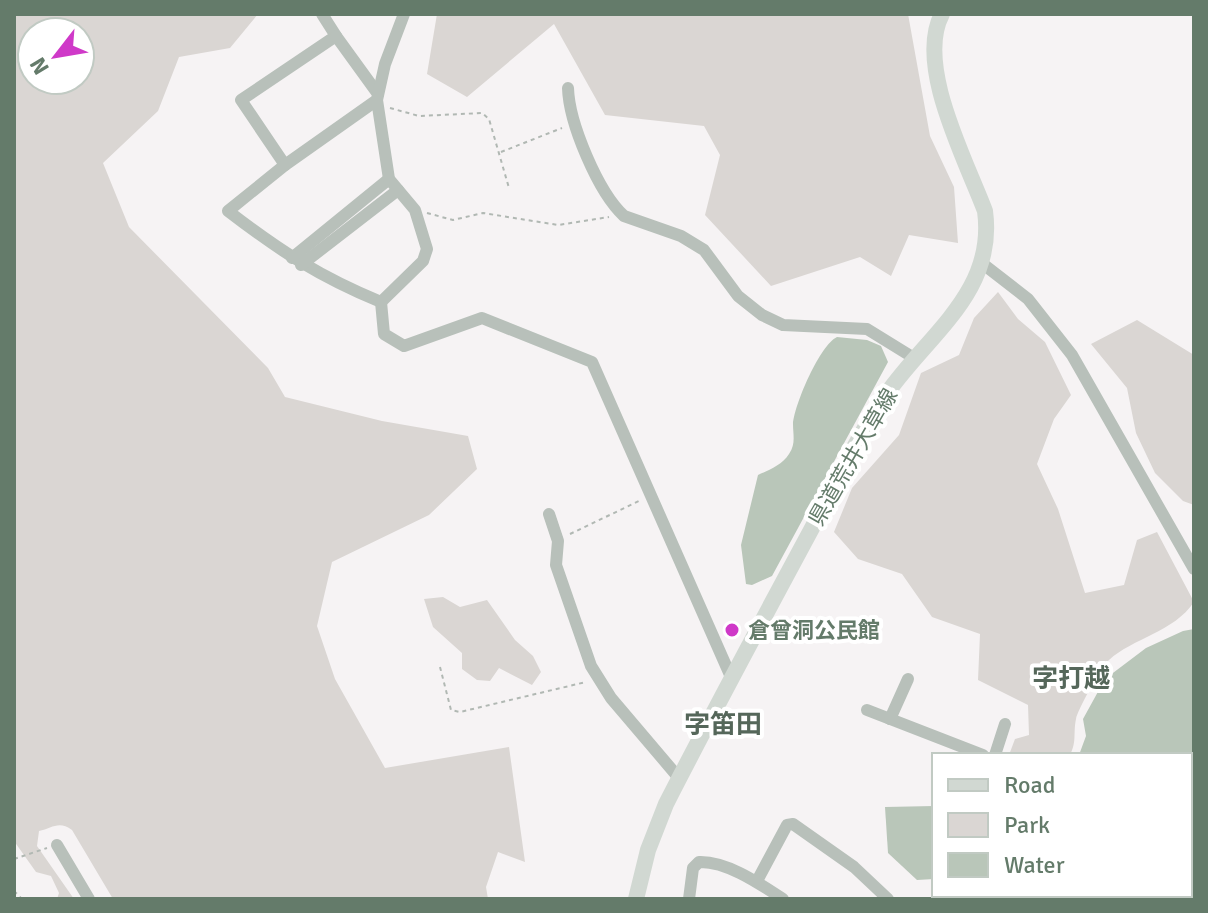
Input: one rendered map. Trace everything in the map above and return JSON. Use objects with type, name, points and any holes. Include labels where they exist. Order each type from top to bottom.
[{"type":"main road","name":"県道荒井大草線","points":[[636,899],[648,850],[679,778],[868,423],[914,358],[957,308],[983,264],[987,232],[985,211],[934,73],[933,44],[942,14]]},
{"type":"street","points":[[322,14],[378,100]]},
{"type":"street","points":[[381,302],[423,261],[427,249],[417,214],[389,179],[378,100],[385,64],[404,14]]},
{"type":"street","points":[[285,165],[241,100],[336,36]]},
{"type":"street","points":[[568,88],[574,123],[596,173],[622,215],[681,236],[704,250],[738,296],[762,315],[783,325],[867,329],[914,358]]},
{"type":"street","points":[[378,100],[285,165],[228,211],[296,262],[336,285],[381,302]]},
{"type":"street","points":[[296,262],[389,179]]},
{"type":"street","points":[[296,262],[398,190]]},
{"type":"street","points":[[983,264],[1028,299],[1072,355],[1194,569]]},
{"type":"street","points":[[381,302],[384,334],[404,346],[482,318],[592,362],[731,677]]},
{"type":"street","points":[[549,514],[558,541],[556,565],[562,586],[599,680],[620,710],[679,778]]},
{"type":"street","points":[[890,719],[908,679]]},
{"type":"street","points":[[867,710],[978,753]]},
{"type":"street","points":[[996,753],[1005,724]]},
{"type":"street","points":[[757,881],[787,825],[793,824],[854,867],[888,899]]},
{"type":"street","points":[[57,845],[89,899]]},
{"type":"street","points":[[689,899],[693,868],[699,862],[708,862],[757,881],[783,899]]},
{"type":"path","points":[[378,100],[419,116],[482,113],[489,119],[509,188]]},
{"type":"path","points":[[499,152],[574,123]]},
{"type":"path","points":[[417,214],[453,220],[483,213],[558,225],[622,215]]},
{"type":"path","points":[[558,541],[650,496]]},
{"type":"path","points":[[440,667],[451,710],[460,712],[599,680]]},
{"type":"path","points":[[14,859],[57,845]]},
{"type":"path","points":[[14,891],[22,899]]},
{"type":"green space","points":[[14,14],[258,14],[230,48],[179,57],[158,111],[103,163],[129,227],[268,368],[285,397],[382,421],[468,436],[477,469],[429,515],[332,562],[317,626],[335,679],[385,768],[509,747],[525,862],[498,852],[486,887],[488,899],[113,899],[72,830],[59,825],[39,831],[37,846],[74,899],[57,899],[59,893],[51,876],[36,872],[14,841]]},
{"type":"green space","points":[[437,14],[908,14],[930,136],[954,187],[958,243],[909,235],[891,276],[860,257],[771,286],[705,215],[720,155],[704,126],[605,115],[554,24],[467,97],[427,74]]},
{"type":"green space","points":[[998,292],[1018,319],[1045,342],[1071,395],[1054,419],[1037,464],[1058,509],[1085,593],[1124,585],[1137,540],[1157,532],[1194,602],[1176,621],[1119,652],[1105,664],[1077,714],[1071,753],[1010,753],[1015,739],[1029,735],[1028,705],[978,680],[980,634],[932,617],[902,574],[858,559],[834,532],[852,488],[899,435],[921,373],[959,355],[974,318]]},
{"type":"green space","points":[[1137,320],[1194,355],[1194,505],[1183,501],[1155,473],[1136,433],[1127,388],[1091,344]]},
{"type":"green space","points":[[443,597],[460,607],[487,600],[515,640],[533,656],[541,672],[532,685],[499,668],[490,681],[477,680],[462,669],[462,653],[433,627],[424,599]]},
{"type":"water","points":[[837,337],[867,340],[881,346],[888,362],[772,576],[752,585],[746,584],[741,545],[758,475],[779,464],[791,450],[793,424],[803,389],[823,351]]},
{"type":"water","points":[[1194,629],[1192,815],[1192,753],[1080,753],[1086,736],[1083,719],[1105,679],[1146,648]]},
{"type":"water","points":[[932,806],[932,879],[917,880],[888,853],[885,807]]},
{"type":"waterway","points":[[1027,899],[1046,897]]},
{"type":"waterway","points":[[1070,897],[1075,899]]},
{"type":"place","name":"倉曾洞公民館","points":[[732,630]]},
{"type":"district","name":"字打越","points":[[1071,679]]},
{"type":"district","name":"字笛田","points":[[723,725]]}]
